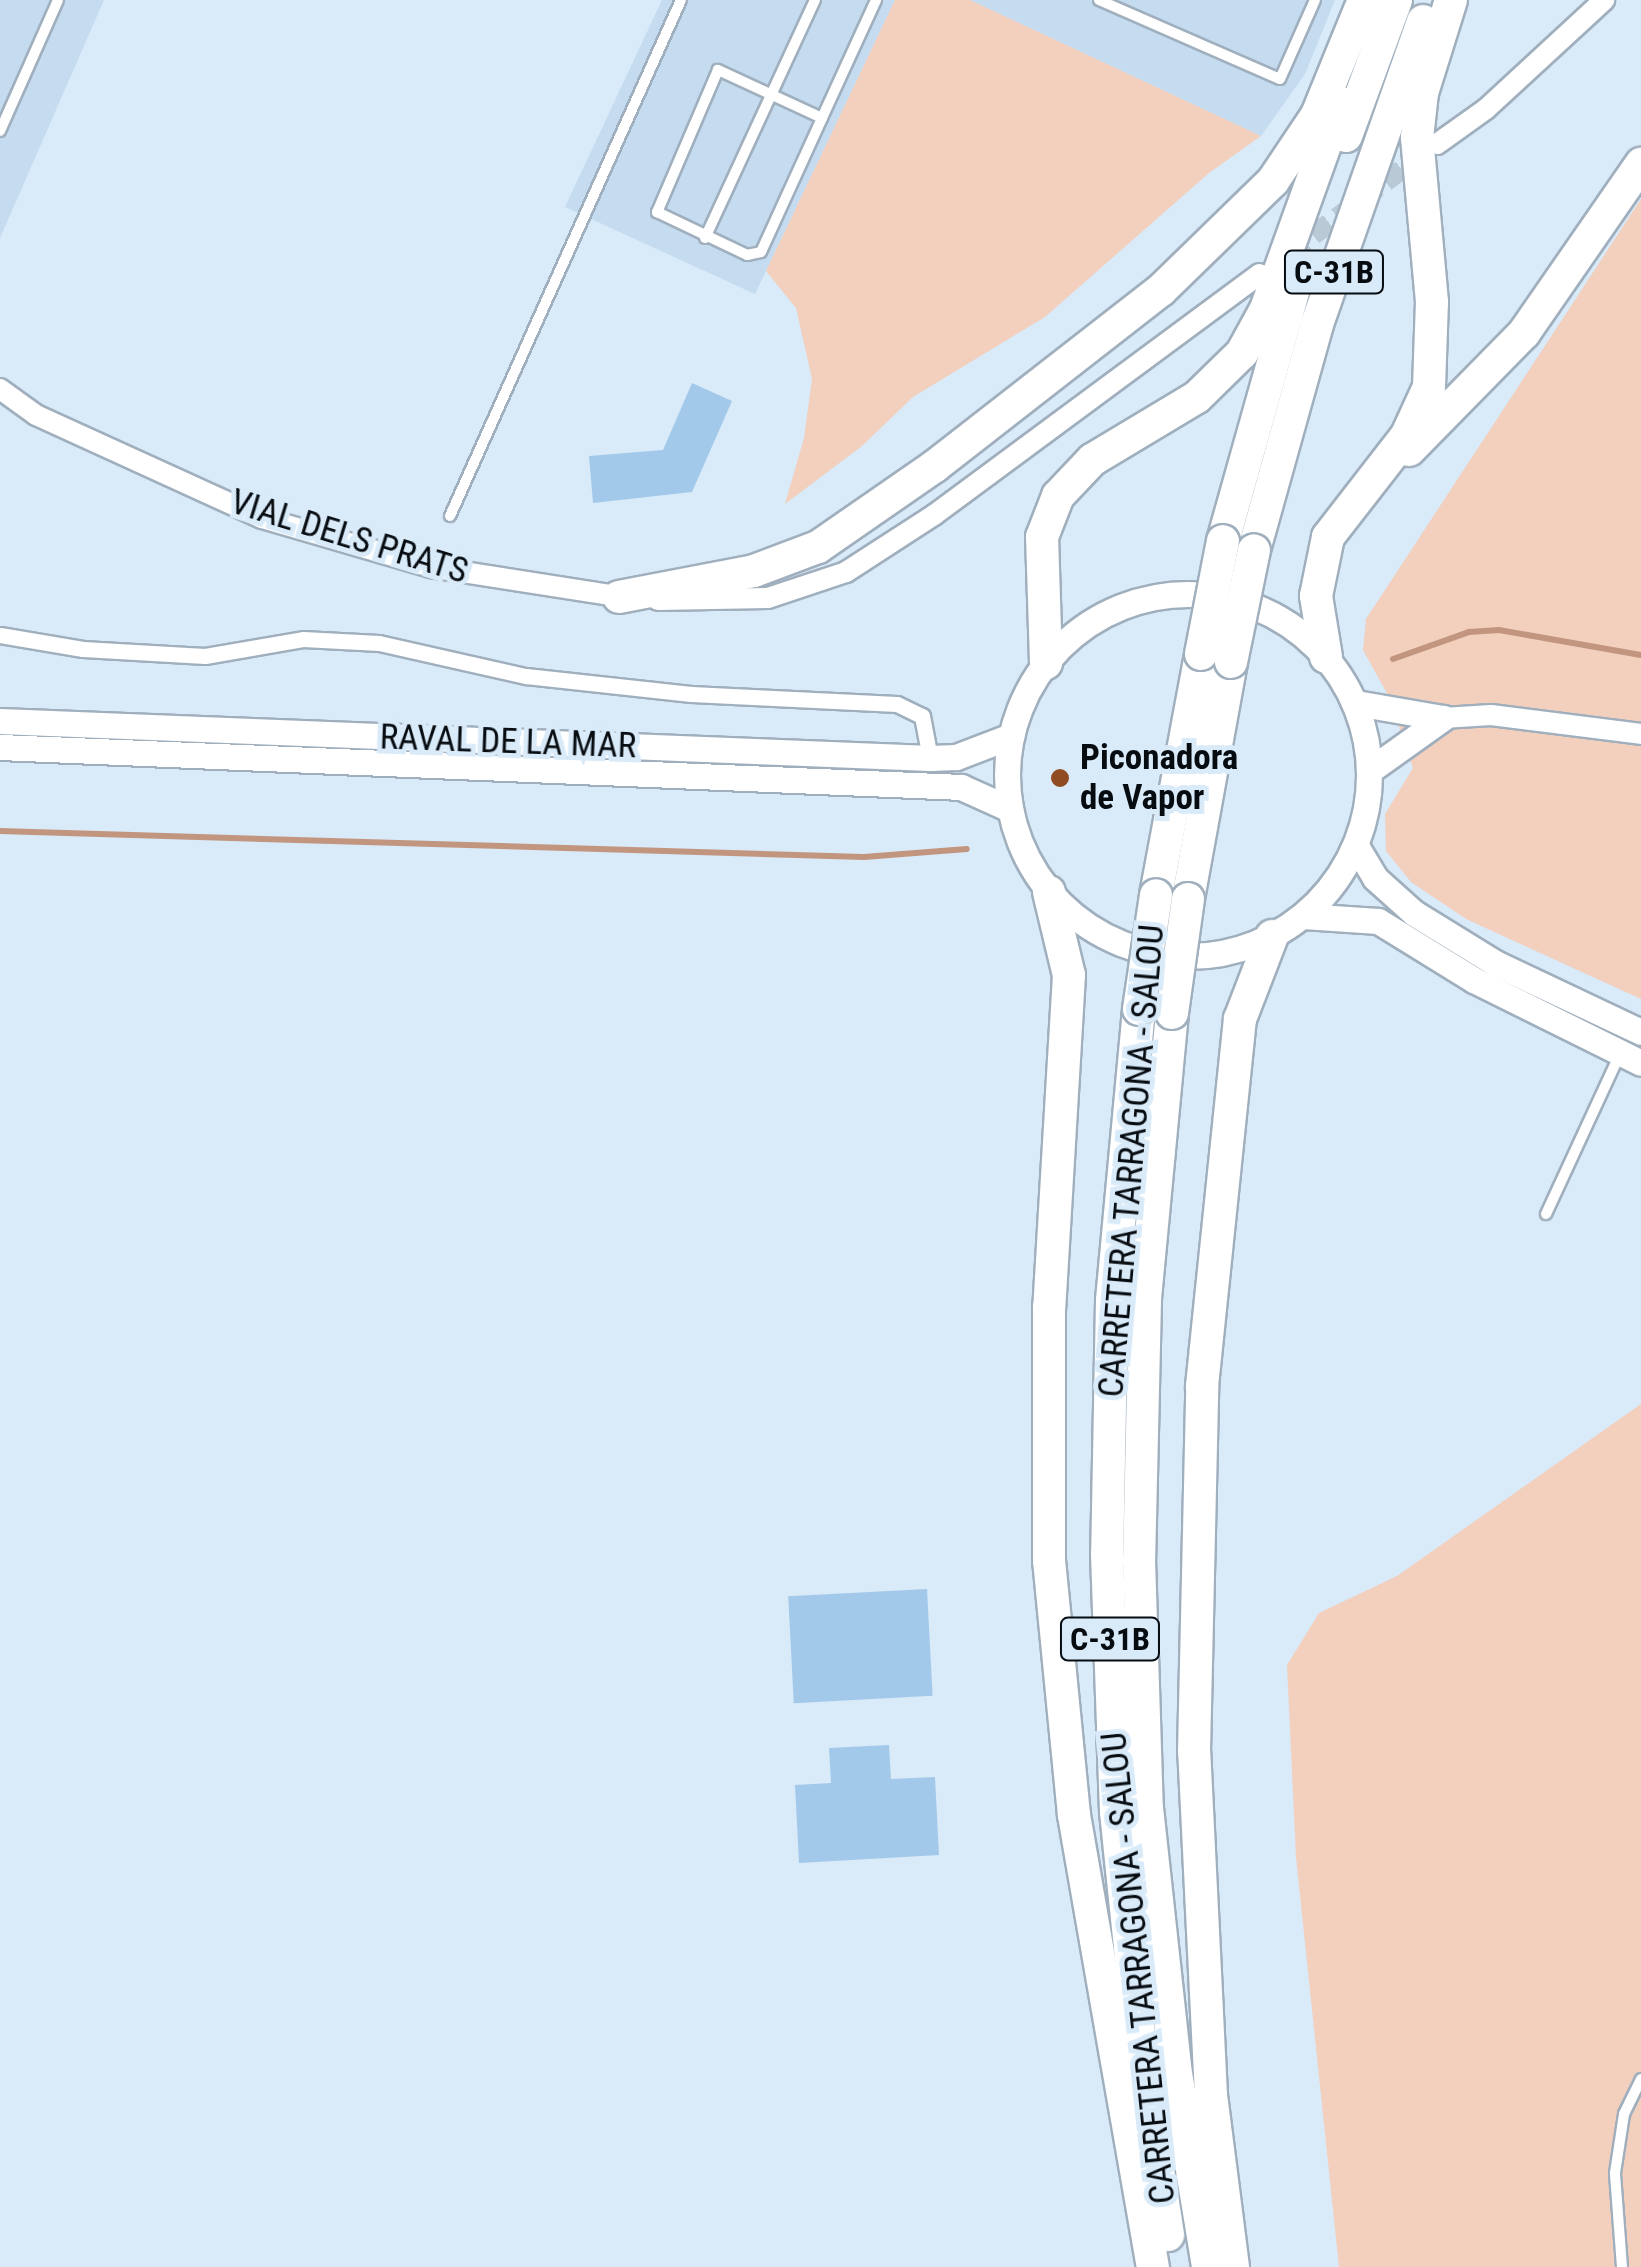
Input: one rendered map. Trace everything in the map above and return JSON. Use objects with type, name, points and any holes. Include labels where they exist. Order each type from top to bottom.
[{"type":"highway","points":[[619,598],[735,576],[818,547],[935,466],[1161,290],[1273,181],[1317,114],[1364,0]]},
{"type":"highway","points":[[1046,663],[1042,537],[1053,505],[1092,460],[1197,397],[1242,353],[1266,309],[1378,0]]},
{"type":"highway","name":"C-31B","points":[[1238,546],[1306,251],[1396,0]]},
{"type":"highway","name":"C-31B","points":[[1238,546],[1430,0]]},
{"type":"highway","points":[[1326,656],[1316,596],[1320,558],[1344,510],[1406,434],[1428,387],[1432,302],[1418,138],[1422,94],[1451,0]]},
{"type":"highway","points":[[1344,510],[1524,334],[1641,164]]},
{"type":"highway","name":"CARRETERA TARRAGONA - SALOU","points":[[1174,2267],[1143,2072],[1116,1812],[1107,1554],[1112,1302],[1139,1010],[1172,897],[1238,546]]},
{"type":"highway","points":[[1048,892],[1069,974],[1049,1307],[1049,1560],[1074,1815],[1153,2267]]},
{"type":"highway","name":"CARRETERA TARRAGONA - SALOU","points":[[1172,897],[1172,1013],[1145,1301],[1138,1559],[1147,1808],[1175,2067],[1208,2267]]},
{"type":"highway","points":[[1233,2267],[1211,2095],[1194,1752],[1202,1386],[1240,1019],[1272,936]]},
{"type":"street","points":[[1437,144],[1486,109],[1604,0]]},
{"type":"street","name":"VIAL DELS PRATS","points":[[0,389],[36,415],[262,518],[431,567],[619,598],[768,598],[846,572],[934,515],[1260,274]]},
{"type":"street","name":"VIAL DELS PRATS","points":[[0,408],[36,415]]},
{"type":"street","points":[[1185,594],[1220,597],[1270,613],[1326,656],[1356,704],[1370,770],[1356,846],[1334,884],[1303,916],[1272,936],[1205,956],[1152,954],[1103,936],[1048,892],[1024,853],[1010,809],[1011,736],[1046,663],[1085,626],[1116,609],[1185,594]]},
{"type":"street","points":[[0,635],[84,649],[205,656],[303,639],[379,643],[526,676],[691,694],[897,704],[922,716],[930,758]]},
{"type":"street","points":[[1356,704],[1442,718],[1490,715],[1641,734]]},
{"type":"street","points":[[1370,770],[1442,718]]},
{"type":"street","name":"RAVAL DE LA MAR","points":[[0,721],[930,758],[956,757],[1011,736]]},
{"type":"street","name":"RAVAL DE LA MAR","points":[[0,747],[961,786],[1010,809]]},
{"type":"street","points":[[1356,846],[1375,878],[1414,914],[1496,964],[1641,1032]]},
{"type":"street","points":[[1303,916],[1378,921],[1474,980],[1631,1058]]},
{"type":"lane","points":[[0,131],[58,0]]},
{"type":"lane","points":[[450,516],[681,0]]},
{"type":"lane","points":[[704,238],[814,0]]},
{"type":"lane","points":[[822,118],[718,70],[656,205],[663,219],[747,255],[761,252],[876,0]]},
{"type":"lane","points":[[1099,0],[1280,79],[1315,0]]},
{"type":"lane","points":[[1546,1214],[1631,1058]]},
{"type":"lane","points":[[1622,2267],[1615,2172],[1624,2114],[1641,2079]]},
{"type":"shaded area","points":[[0,0],[104,0],[0,238]]},
{"type":"shaded area","points":[[662,0],[895,0],[755,294],[565,207]]},
{"type":"shaded area","points":[[895,0],[970,0],[1261,136],[1209,173],[1045,317],[913,397],[862,446],[785,504],[804,438],[812,379],[796,308],[766,271]]},
{"type":"shaded area","points":[[970,0],[1335,0],[1305,74],[1261,136]]},
{"type":"shaded area","points":[[1641,199],[1641,999],[1466,919],[1411,882],[1386,851],[1385,814],[1413,768],[1389,697],[1363,650],[1366,619]]},
{"type":"shaded area","points":[[1641,1404],[1641,2267],[1339,2267],[1296,1857],[1287,1665],[1319,1613],[1397,1576]]},
{"type":"building","points":[[692,383],[732,401],[692,492],[593,503],[589,456],[663,450]]},
{"type":"building","points":[[927,1589],[933,1696],[794,1703],[788,1596]]},
{"type":"building","points":[[889,1745],[891,1779],[935,1777],[939,1855],[799,1863],[795,1785],[831,1783],[829,1748]]},
{"type":"waterway","points":[[1393,659],[1469,632],[1499,630],[1641,655]]},
{"type":"waterway","points":[[0,831],[864,857],[967,849]]},
{"type":"tunnel","points":[[1289,253],[1423,154]]},
{"type":"place","name":"Piconadora de Vapor","points":[[1060,778]]}]
